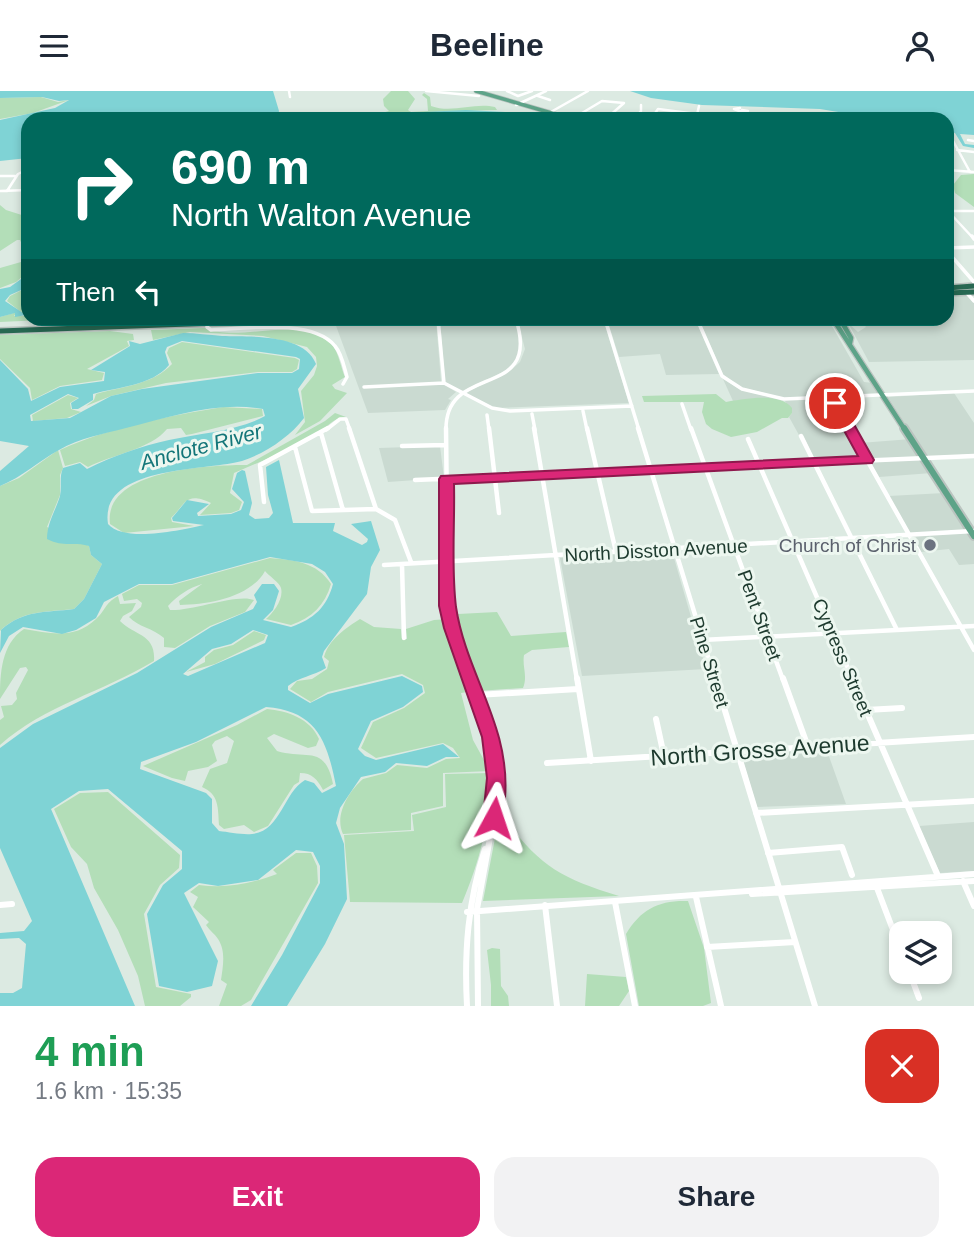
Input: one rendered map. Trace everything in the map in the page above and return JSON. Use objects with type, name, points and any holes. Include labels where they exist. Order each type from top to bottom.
[{"type":"highway","points":[[954,290],[959,290],[959,287],[974,287]]},
{"type":"highway","points":[[954,291],[966,292],[974,287]]},
{"type":"highway","points":[[0,329],[57,326]]},
{"type":"highway","points":[[0,329],[137,326]]},
{"type":"main road","points":[[476,93],[545,112]]},
{"type":"main road","points":[[476,93],[537,112]]},
{"type":"main road","points":[[837,326],[885,395],[973,533]]},
{"type":"main road","points":[[844,326],[851,338],[850,343]]},
{"type":"street","points":[[289,91],[290,97]]},
{"type":"street","points":[[426,91],[492,91]]},
{"type":"street","points":[[506,91],[516,96],[532,91]]},
{"type":"street","points":[[516,105],[546,91]]},
{"type":"street","points":[[551,112],[588,91]]},
{"type":"street","points":[[536,96],[550,100]]},
{"type":"street","points":[[584,112],[601,101],[624,103],[614,112]]},
{"type":"street","points":[[639,112],[641,105]]},
{"type":"street","points":[[698,112],[699,106]]},
{"type":"street","points":[[656,112],[658,109],[681,112]]},
{"type":"street","points":[[968,140],[974,141]]},
{"type":"street","points":[[954,143],[972,172]]},
{"type":"street","points":[[957,150],[974,152]]},
{"type":"street","points":[[7,191],[21,171]]},
{"type":"street","points":[[954,171],[972,172]]},
{"type":"street","points":[[0,176],[16,176]]},
{"type":"street","points":[[0,191],[21,190]]},
{"type":"street","points":[[954,211],[973,211]]},
{"type":"street","points":[[954,218],[974,239]]},
{"type":"street","points":[[954,248],[974,247]]},
{"type":"street","points":[[954,259],[974,287]]},
{"type":"street","points":[[966,292],[974,301]]},
{"type":"street","points":[[207,326],[211,330],[295,328],[324,336],[337,349],[347,377],[343,384]]},
{"type":"street","points":[[439,326],[444,383]]},
{"type":"street","points":[[478,1006],[475,946],[477,911],[496,799],[496,764],[488,724],[450,618],[446,479],[448,408],[462,393],[509,370],[518,362],[523,349],[518,326]]},
{"type":"street","name":"Pine Street","points":[[607,326],[815,1006]]},
{"type":"street","points":[[700,326],[725,380],[742,389],[784,399],[974,391]]},
{"type":"street","points":[[364,387],[444,383],[492,408],[505,410],[632,406]]},
{"type":"street","points":[[832,397],[974,650]]},
{"type":"street","name":"Pent Street","points":[[682,404],[808,747]]},
{"type":"street","points":[[583,411],[616,552]]},
{"type":"street","points":[[532,414],[591,761]]},
{"type":"street","points":[[487,415],[499,513]]},
{"type":"street","points":[[264,502],[260,465],[344,418],[348,421],[376,509]]},
{"type":"street","points":[[321,433],[343,510]]},
{"type":"street","points":[[801,436],[897,630]]},
{"type":"street","name":"Cypress Street","points":[[748,439],[938,876]]},
{"type":"street","points":[[402,446],[446,445]]},
{"type":"street","points":[[295,447],[310,509],[376,509],[394,519],[411,562]]},
{"type":"street","points":[[415,480],[974,456]]},
{"type":"street","name":"North Disston Avenue","points":[[384,565],[973,533]]},
{"type":"street","points":[[402,565],[404,638]]},
{"type":"street","points":[[702,640],[974,626]]},
{"type":"street","points":[[477,695],[578,689]]},
{"type":"street","points":[[866,710],[902,708]]},
{"type":"street","points":[[656,719],[664,756]]},
{"type":"street","name":"North Grosse Avenue","points":[[547,763],[974,737]]},
{"type":"street","points":[[756,813],[974,801]]},
{"type":"street","points":[[467,1006],[464,956],[467,912],[490,835]]},
{"type":"street","points":[[768,853],[842,847],[852,875]]},
{"type":"street","points":[[467,912],[741,894],[974,874]]},
{"type":"street","points":[[963,881],[974,906]]},
{"type":"street","points":[[780,891],[974,881]]},
{"type":"street","points":[[877,888],[890,921]]},
{"type":"street","points":[[696,897],[721,1006]]},
{"type":"street","points":[[615,902],[635,1006]]},
{"type":"street","points":[[0,905],[12,904]]},
{"type":"street","points":[[545,905],[557,1006]]},
{"type":"street","points":[[707,947],[795,942]]},
{"type":"street","points":[[914,984],[919,998]]},
{"type":"shaded area","points":[[967,295],[974,303],[974,360],[869,362],[850,326],[858,332],[865,326],[954,326],[954,296]]},
{"type":"shaded area","points":[[336,326],[437,326],[441,382],[362,387],[443,384],[456,392],[448,399],[451,400],[445,410],[368,413]]},
{"type":"shaded area","points":[[441,326],[516,326],[520,341],[519,357],[507,370],[462,391],[445,382]]},
{"type":"shaded area","points":[[519,326],[605,326],[629,403],[496,408],[465,393],[510,371],[520,362],[525,349]]},
{"type":"shaded area","points":[[609,326],[698,326],[719,374],[666,375],[660,354],[619,357]]},
{"type":"shaded area","points":[[702,326],[832,326],[864,382],[874,383],[881,394],[784,398],[739,387],[723,374]]},
{"type":"shaded area","points":[[723,379],[741,390],[782,400],[831,398],[864,459],[815,461],[803,435],[799,435],[789,417],[792,413],[785,401],[760,398],[733,401]]},
{"type":"shaded area","points":[[954,393],[974,423],[974,454],[926,457],[888,397]]},
{"type":"shaded area","points":[[911,439],[922,457],[869,459],[860,443]]},
{"type":"shaded area","points":[[440,446],[444,478],[388,482],[379,448]]},
{"type":"shaded area","points":[[923,459],[932,473],[879,477],[870,461]]},
{"type":"shaded area","points":[[944,493],[968,530],[910,534],[889,496]]},
{"type":"shaded area","points":[[969,533],[974,540],[974,564],[959,565],[949,549],[921,552],[912,536]]},
{"type":"shaded area","points":[[672,551],[706,669],[582,676],[560,558]]},
{"type":"shaded area","points":[[826,748],[846,804],[757,807],[741,754]]},
{"type":"shaded area","points":[[974,822],[974,871],[940,873],[919,826]]},
{"type":"green space","points":[[391,91],[408,91],[415,99],[408,110],[411,112],[386,112],[389,111],[384,106],[383,99]]},
{"type":"green space","points":[[424,93],[430,97],[431,106],[439,108],[487,106],[497,110],[411,112],[428,111],[427,99],[422,95]]},
{"type":"green space","points":[[41,97],[58,102],[69,100],[36,112],[21,112],[21,115],[0,119],[0,98]]},
{"type":"green space","points":[[974,174],[974,207],[955,193],[954,184],[961,175]]},
{"type":"green space","points":[[0,205],[21,215],[21,242],[17,240],[0,251]]},
{"type":"green space","points":[[21,262],[21,278],[0,288],[0,268]]},
{"type":"green space","points":[[21,290],[21,312],[7,301],[10,296]]},
{"type":"green space","points":[[17,312],[14,316],[21,316],[21,321],[0,322],[0,317]]},
{"type":"green space","points":[[205,328],[236,333],[306,331],[321,336],[335,349],[345,377],[332,385],[335,389],[347,393],[320,421],[295,435],[305,422],[301,391],[314,375],[316,357],[307,347],[263,336],[190,332],[153,340],[151,330]]},
{"type":"green space","points":[[110,331],[133,334],[134,340],[127,341],[129,346],[87,369],[104,373],[102,380],[60,386],[32,400],[30,388],[0,359],[0,335]]},
{"type":"green space","points":[[182,342],[299,360],[297,369],[292,372],[258,372],[166,383],[111,396],[86,406],[94,400],[96,394],[137,384],[164,371],[172,364],[167,353],[169,348]]},
{"type":"green space","points":[[716,394],[726,402],[761,398],[779,400],[792,408],[792,413],[788,418],[782,418],[757,432],[731,437],[706,424],[702,412],[704,402],[644,402],[642,396]]},
{"type":"green space","points":[[68,395],[78,398],[70,403],[71,409],[81,412],[67,418],[33,421],[32,415]]},
{"type":"green space","points":[[223,407],[262,409],[263,416],[186,435],[181,428],[167,429],[141,447],[88,467],[80,462],[65,466],[60,450],[79,442],[140,423]]},
{"type":"green space","points":[[335,413],[346,417],[336,420],[290,448],[234,473],[230,493],[242,502],[239,510],[200,515],[211,503],[196,498],[183,504],[171,518],[172,522],[194,526],[124,533],[110,524],[112,506],[123,492],[141,481],[186,469],[247,465]]},
{"type":"green space","points":[[58,450],[63,468],[60,475],[60,495],[47,527],[89,546],[91,555],[102,564],[84,599],[74,609],[26,616],[0,631],[0,486],[19,478]]},
{"type":"green space","points":[[270,558],[296,561],[312,567],[331,584],[321,604],[299,622],[291,625],[266,619],[277,605],[282,592],[265,571],[250,587],[228,598],[180,605],[179,601],[202,584],[176,598],[168,606],[170,610],[237,599],[254,600],[245,612],[210,626],[175,648],[164,647],[164,638],[129,617],[142,603],[137,599],[124,601],[122,594],[139,585],[172,585]]},
{"type":"green space","points":[[118,596],[120,604],[136,603],[132,611],[120,621],[148,640],[154,652],[154,661],[36,719],[0,745],[0,720],[4,717],[1,706],[12,705],[17,699],[16,693],[28,670],[26,667],[20,668],[0,699],[3,660],[16,635],[24,629],[61,633],[79,630],[88,626]]},
{"type":"green space","points":[[497,612],[511,636],[566,632],[569,647],[532,650],[524,655],[523,688],[478,691],[453,619],[458,618],[458,614]]},
{"type":"green space","points":[[360,619],[374,627],[401,629],[402,639],[407,639],[406,629],[434,620],[448,619],[473,691],[461,693],[473,740],[490,771],[443,773],[443,806],[411,813],[411,830],[343,834],[340,819],[348,797],[363,779],[386,773],[397,765],[427,768],[446,759],[460,758],[453,748],[443,743],[376,758],[361,748],[373,722],[404,708],[425,693],[423,685],[402,674],[328,692],[311,702],[290,689],[297,681],[312,679],[327,669],[329,661],[324,657],[326,651],[334,639]]},
{"type":"green space","points":[[254,631],[266,635],[264,640],[215,664],[186,672],[205,662],[205,657],[214,650],[233,645]]},
{"type":"green space","points":[[267,709],[290,714],[310,726],[319,739],[316,746],[308,748],[274,734],[267,738],[277,751],[320,758],[330,771],[333,784],[323,790],[314,777],[300,773],[299,782],[294,785],[268,826],[254,832],[244,825],[224,829],[219,825],[215,798],[202,787],[210,769],[227,763],[234,741],[227,736],[212,745],[217,761],[208,767],[188,771],[185,781],[143,766],[237,725]]},
{"type":"green space","points":[[491,773],[483,839],[462,903],[350,902],[344,835],[414,831],[412,815],[446,807],[445,774]]},
{"type":"green space","points":[[108,792],[180,855],[179,868],[160,885],[144,914],[156,987],[191,994],[180,1006],[145,1006],[138,976],[118,930],[94,888],[87,864],[71,847],[54,809],[80,793]]},
{"type":"green space","points":[[500,812],[526,845],[551,867],[580,882],[619,896],[483,901]]},
{"type":"green space","points":[[296,853],[311,853],[317,866],[318,883],[251,1000],[241,1006],[219,1006],[227,984],[221,980],[221,944],[206,925],[209,922],[193,907],[198,897],[190,892],[199,885],[240,884],[277,874],[273,870]]},
{"type":"green space","points":[[688,901],[704,948],[711,1003],[703,1006],[639,1006],[626,934],[638,918],[652,908],[668,902]]},
{"type":"green space","points":[[500,949],[501,986],[508,996],[509,1006],[491,1006],[487,950]]},
{"type":"green space","points":[[587,974],[626,977],[629,991],[619,1006],[585,1006]]},
{"type":"water","points":[[0,91],[273,91],[279,111],[37,112],[55,108],[69,100],[42,97],[0,98]]},
{"type":"water","points":[[630,91],[974,91],[974,135],[960,134],[965,144],[974,145],[974,148],[963,146],[954,133],[954,112],[838,112],[702,105],[651,98]]},
{"type":"water","points":[[466,110],[507,112],[423,112]]},
{"type":"water","points":[[21,115],[21,159],[0,161],[0,120]]},
{"type":"water","points":[[21,279],[21,290],[10,295],[5,301],[21,312],[21,316],[15,317],[15,313],[0,317],[0,289],[10,287]]},
{"type":"water","name":"Anclote River","points":[[183,333],[260,337],[300,347],[310,354],[316,364],[298,389],[304,418],[284,438],[242,461],[158,474],[137,481],[120,491],[110,505],[108,524],[116,530],[139,534],[204,525],[173,521],[172,518],[187,500],[209,504],[197,513],[198,516],[231,514],[241,510],[244,502],[232,489],[237,473],[242,470],[245,471],[252,503],[249,515],[255,519],[269,518],[273,513],[268,495],[266,467],[279,460],[293,523],[335,523],[333,531],[362,545],[368,539],[351,524],[371,521],[380,550],[371,567],[367,594],[324,651],[322,657],[326,668],[292,683],[288,690],[310,703],[328,694],[402,676],[422,686],[423,692],[403,707],[371,721],[358,749],[365,756],[376,760],[443,744],[459,757],[446,757],[427,766],[396,763],[385,772],[361,777],[340,808],[336,823],[344,844],[347,899],[325,944],[287,1006],[251,1006],[320,883],[320,866],[313,852],[296,850],[258,880],[218,886],[199,883],[184,893],[218,961],[212,986],[187,992],[159,986],[147,914],[163,885],[182,869],[182,851],[108,789],[79,791],[51,809],[135,1006],[0,1006],[0,993],[13,993],[22,988],[26,944],[19,938],[0,939],[0,933],[24,931],[32,921],[0,848],[0,748],[33,724],[137,673],[211,627],[253,609],[257,602],[254,595],[262,584],[274,584],[279,591],[273,610],[263,620],[291,627],[306,620],[323,606],[333,584],[325,572],[312,564],[270,557],[172,584],[139,584],[104,602],[96,618],[76,630],[62,634],[23,627],[9,636],[0,653],[1,630],[27,615],[74,609],[84,599],[102,564],[91,555],[89,546],[47,539],[60,496],[63,468],[80,463],[87,469],[148,445],[231,428],[265,416],[263,409],[229,407],[177,415],[100,434],[67,446],[0,486],[0,471],[29,446],[0,441],[0,360],[28,389],[31,401],[60,387],[104,381],[105,372],[91,370],[130,346],[129,341],[140,344]],"holes":[[[182,341],[296,357],[300,359],[299,369],[292,373],[258,373],[142,389],[111,396],[70,418],[31,421],[30,415],[68,394],[79,398],[71,403],[72,409],[78,409],[93,400],[93,394],[144,382],[169,365],[165,352],[167,347]],[[253,630],[268,635],[265,643],[188,676],[183,674],[212,649],[231,644]],[[266,707],[283,710],[297,715],[317,731],[328,755],[336,786],[322,793],[314,783],[305,780],[292,793],[276,819],[262,831],[252,834],[219,831],[212,823],[212,799],[206,793],[140,769],[141,762],[196,742]]]},
{"type":"place","name":"Church of Christ","points":[[930,545]]},
{"type":"route","points":[[494,818],[497,778],[491,737],[452,628],[448,606],[446,479],[867,460],[835,403]]}]
